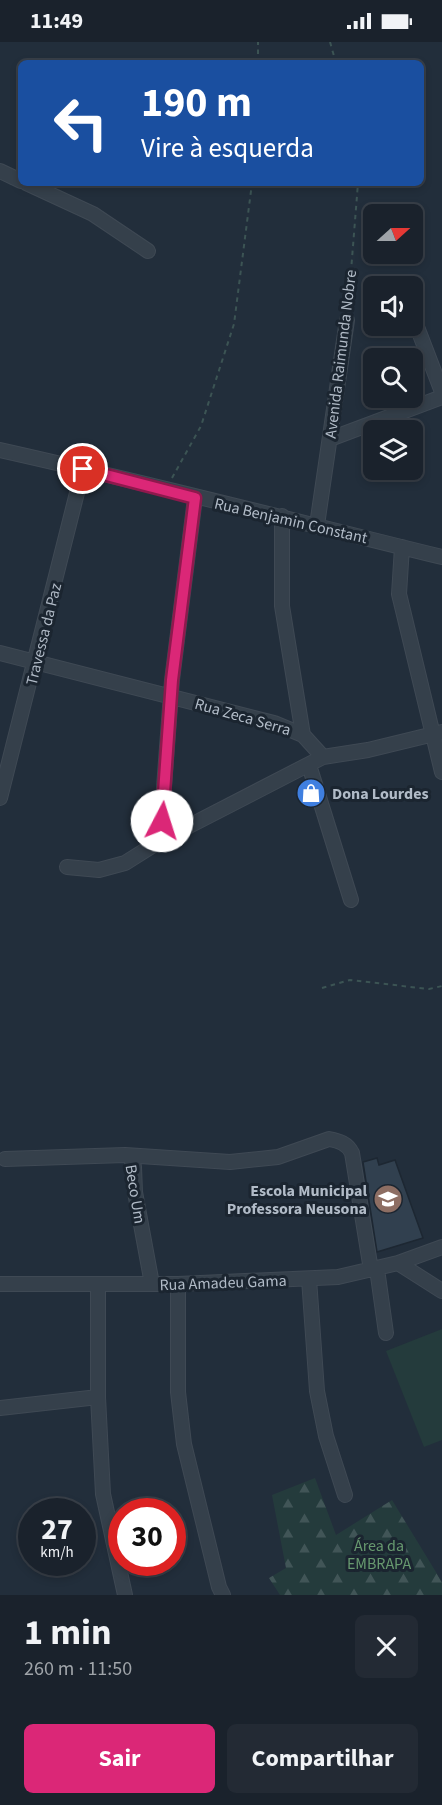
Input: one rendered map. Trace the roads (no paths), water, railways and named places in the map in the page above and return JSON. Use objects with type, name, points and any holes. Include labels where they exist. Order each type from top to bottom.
[{"type":"street","points":[[0,171],[18,180]]},
{"type":"street","points":[[32,186],[93,214],[148,250]]},
{"type":"street","name":"Avenida Raimunda Nobre","points":[[317,525],[347,320]]},
{"type":"street","points":[[421,336],[442,392]]},
{"type":"street","points":[[330,439],[442,397]]},
{"type":"street","name":"Rua Benjamin Constant","points":[[0,450],[195,498],[282,516],[442,557]]},
{"type":"street","name":"Travessa da Paz","points":[[0,798],[36,663],[83,469]]},
{"type":"street","points":[[160,841],[172,696],[195,498]]},
{"type":"street","points":[[282,516],[282,606],[303,735]]},
{"type":"street","points":[[402,547],[399,594],[438,733],[442,772]]},
{"type":"street","name":"Rua Zeca Serra","points":[[0,653],[274,723],[303,735],[323,757]]},
{"type":"street","points":[[67,867],[99,870],[116,867],[160,841],[323,757],[368,750],[438,733]]},
{"type":"street","points":[[309,765],[351,900]]},
{"type":"street","points":[[125,1155],[230,1162],[278,1157],[329,1139],[344,1143],[349,1148],[386,1334]]},
{"type":"street","name":"Beco Um","points":[[5,1159],[129,1156],[134,1167],[135,1192],[152,1284]]},
{"type":"street","name":"Rua Amadeu Gama","points":[[0,1284],[178,1284],[309,1279],[374,1270],[442,1247]]},
{"type":"street","points":[[398,1263],[442,1291]]},
{"type":"street","points":[[309,1279],[316,1391],[326,1436],[345,1495]]},
{"type":"street","points":[[98,1284],[98,1397],[103,1494],[125,1595]]},
{"type":"street","points":[[178,1284],[178,1392],[184,1444],[219,1587],[223,1595]]},
{"type":"street","points":[[0,1408],[98,1397]]},
{"type":"place","name":"Dona Lourdes","points":[[311,793]]},
{"type":"place","name":"Escola Municipal Professora Neusona","points":[[388,1199]]},
{"type":"park label","name":"Área da EMBRAPA","points":[[379,1554]]}]
